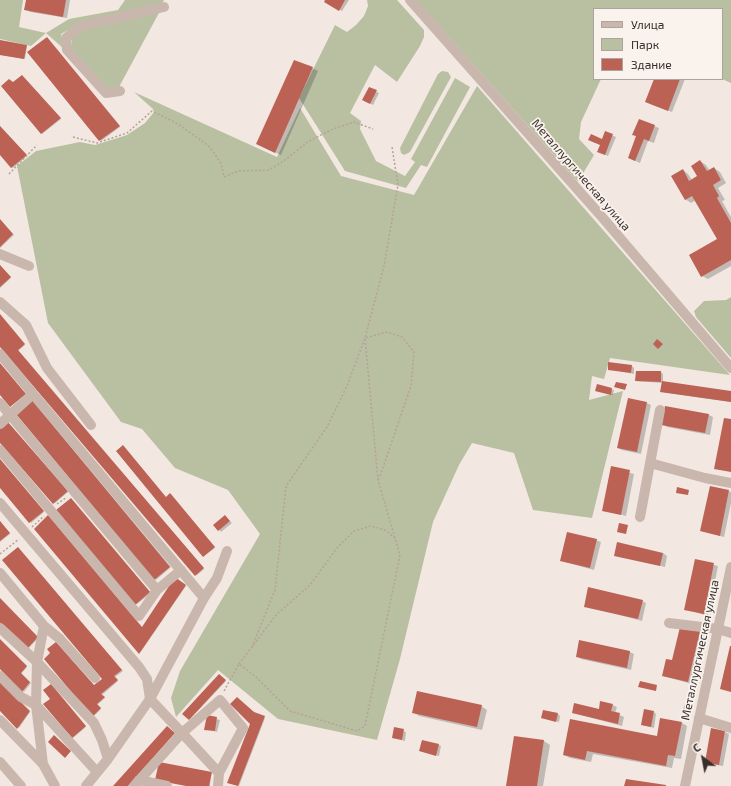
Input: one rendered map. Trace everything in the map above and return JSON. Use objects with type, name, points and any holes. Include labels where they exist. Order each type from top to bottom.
[{"type":"street","name":"Металлургическая улица","points":[[410,0],[602,218],[731,368]]},
{"type":"street","points":[[120,91],[106,93],[67,50],[66,38],[81,26],[164,7]]},
{"type":"street","points":[[0,254],[29,266]]},
{"type":"street","points":[[0,302],[26,325],[47,368],[91,426]]},
{"type":"street","points":[[0,354],[204,598]]},
{"type":"street","points":[[0,424],[33,394]]},
{"type":"street","points":[[0,403],[158,590]]},
{"type":"street","points":[[640,517],[660,410]]},
{"type":"street","points":[[0,450],[139,616],[158,590],[181,570]]},
{"type":"street","points":[[650,463],[705,478],[731,483]]},
{"type":"street","points":[[0,503],[25,535],[139,667],[147,679],[150,699],[219,773]]},
{"type":"street","points":[[86,786],[108,759],[150,699],[204,598],[217,578],[227,551]]},
{"type":"street","name":"Металлургическая улица","points":[[685,786],[731,567]]},
{"type":"street","points":[[0,573],[44,626],[60,639],[95,678]]},
{"type":"street","points":[[668,623],[718,629],[731,633]]},
{"type":"street","points":[[43,764],[36,705],[37,662],[44,626]]},
{"type":"street","points":[[0,628],[37,662],[94,723],[102,740],[108,759]]},
{"type":"street","points":[[0,676],[21,697],[36,705],[97,772]]},
{"type":"street","points":[[136,783],[182,733],[220,700],[243,728],[219,773],[218,786]]},
{"type":"street","points":[[699,718],[731,728]]},
{"type":"street","points":[[0,720],[43,764],[55,786]]},
{"type":"street","points":[[0,762],[21,786]]},
{"type":"street","points":[[136,783],[167,786]]},
{"type":"path","points":[[73,136],[97,143],[127,133],[152,111],[178,124],[209,146],[221,164],[224,177],[238,171],[269,170],[285,160],[309,141],[333,129],[354,122],[373,128]]},
{"type":"path","points":[[9,174],[37,146]]},
{"type":"path","points":[[252,647],[275,590],[286,486],[327,427],[347,386],[365,338],[384,266],[398,185],[392,147]]},
{"type":"path","points":[[365,338],[387,332],[402,337],[414,352],[411,386],[378,480]]},
{"type":"path","points":[[239,664],[256,677],[290,711],[357,731],[365,726],[400,555],[378,480],[365,338]]},
{"type":"path","points":[[220,700],[239,664],[276,615],[310,585],[337,548],[354,531],[371,526],[385,530],[396,538]]},
{"type":"path","points":[[0,554],[25,535]]},
{"type":"green space","points":[[0,0],[23,0],[19,27],[46,33],[31,46],[0,39]]},
{"type":"green space","points":[[125,0],[164,0],[162,4],[75,26],[61,34],[64,49],[46,33],[69,19],[118,10]]},
{"type":"green space","points":[[367,0],[397,0],[424,30],[424,37],[420,46],[397,82],[375,65],[350,113],[361,121],[360,129],[376,161],[405,176],[415,162],[411,159],[455,78],[470,87],[427,167],[421,165],[406,188],[345,171],[299,98],[335,25],[347,32],[356,25],[364,16],[368,6]]},
{"type":"green space","points":[[416,0],[731,0],[731,83],[723,79],[723,8],[593,8],[593,80],[601,80],[581,122],[579,139],[594,155],[578,182]]},
{"type":"green space","points":[[160,11],[119,87],[107,90],[71,48],[72,37],[83,28]]},
{"type":"green space","points":[[442,71],[448,72],[451,77],[410,152],[404,155],[401,153],[400,148],[438,74]]},
{"type":"green space","points":[[477,86],[730,375],[610,358],[604,379],[592,376],[589,400],[623,391],[592,518],[533,510],[514,453],[472,443],[459,465],[433,522],[400,659],[377,740],[278,719],[218,670],[176,717],[171,698],[180,671],[260,534],[228,490],[175,468],[142,429],[121,422],[48,323],[17,166],[36,151],[80,142],[95,145],[127,135],[145,123],[154,112],[153,109],[134,92],[277,157],[300,108],[341,176],[414,195]]},
{"type":"green space","points":[[731,297],[731,358],[696,317],[694,311],[704,301],[726,300]]},
{"type":"building","points":[[26,0],[66,0],[63,17],[24,10]]},
{"type":"building","points":[[325,0],[345,0],[339,11],[324,2]]},
{"type":"building","points":[[47,37],[120,126],[99,141],[27,52]]},
{"type":"building","points":[[0,40],[27,45],[24,59],[0,55]]},
{"type":"building","points":[[294,60],[313,67],[275,153],[256,144]]},
{"type":"building","points":[[22,75],[61,118],[41,134],[1,86],[9,79],[13,82]]},
{"type":"building","points":[[654,80],[680,80],[668,111],[645,102]]},
{"type":"building","points":[[369,87],[377,90],[370,104],[362,100]]},
{"type":"building","points":[[639,119],[655,125],[649,141],[644,139],[635,161],[628,158],[636,136],[632,135]]},
{"type":"building","points":[[0,126],[27,155],[11,168],[0,155]]},
{"type":"building","points":[[605,131],[613,134],[605,155],[597,152],[600,145],[588,140],[591,134],[602,139]]},
{"type":"building","points":[[700,160],[707,171],[714,167],[721,180],[713,185],[719,196],[717,198],[731,223],[731,260],[701,277],[689,255],[717,239],[692,196],[685,200],[671,176],[683,169],[689,181],[697,176],[691,166]]},
{"type":"building","points":[[0,219],[13,234],[0,247]]},
{"type":"building","points":[[0,265],[11,277],[0,287]]},
{"type":"building","points":[[0,314],[25,344],[18,350],[204,568],[195,576],[0,347]]},
{"type":"building","points":[[657,339],[663,344],[658,349],[653,344]]},
{"type":"building","points":[[608,362],[632,365],[631,373],[608,370]]},
{"type":"building","points":[[0,363],[26,394],[10,407],[0,395]]},
{"type":"building","points":[[636,371],[661,371],[661,382],[635,381]]},
{"type":"building","points":[[662,381],[731,391],[731,402],[660,392]]},
{"type":"building","points":[[616,382],[627,384],[625,390],[614,387]]},
{"type":"building","points":[[597,384],[612,388],[611,395],[595,391]]},
{"type":"building","points":[[628,398],[647,402],[637,452],[617,448]]},
{"type":"building","points":[[32,400],[170,567],[154,580],[16,414]]},
{"type":"building","points":[[665,406],[709,414],[705,433],[661,425]]},
{"type":"building","points":[[724,418],[731,419],[731,472],[714,469]]},
{"type":"building","points":[[7,421],[68,491],[53,504],[0,443],[0,427]]},
{"type":"building","points":[[123,445],[166,497],[170,493],[215,547],[203,557],[116,451]]},
{"type":"building","points":[[0,459],[44,511],[29,523],[0,488]]},
{"type":"building","points":[[611,466],[630,470],[621,515],[602,511]]},
{"type":"building","points":[[710,486],[729,490],[720,536],[700,531]]},
{"type":"building","points":[[677,487],[689,490],[688,495],[676,493]]},
{"type":"building","points":[[71,498],[150,592],[135,605],[56,510]]},
{"type":"building","points":[[48,515],[142,627],[175,577],[186,585],[139,654],[34,529]]},
{"type":"building","points":[[225,515],[230,521],[218,531],[213,525]]},
{"type":"building","points":[[0,521],[10,533],[0,541]]},
{"type":"building","points":[[619,523],[628,525],[626,534],[617,532]]},
{"type":"building","points":[[567,532],[597,539],[590,568],[560,561]]},
{"type":"building","points":[[617,542],[663,553],[660,566],[614,556]]},
{"type":"building","points":[[18,547],[122,670],[114,676],[118,680],[101,694],[105,697],[97,704],[101,708],[92,717],[44,659],[50,653],[47,649],[56,642],[94,685],[102,679],[2,560]]},
{"type":"building","points":[[695,559],[714,563],[704,614],[684,610]]},
{"type":"building","points":[[588,587],[643,600],[638,619],[584,607]]},
{"type":"building","points":[[0,598],[38,637],[27,649],[0,623]]},
{"type":"building","points":[[680,627],[700,631],[688,682],[662,676],[666,659],[672,660]]},
{"type":"building","points":[[0,639],[27,666],[21,673],[30,682],[22,692],[0,669]]},
{"type":"building","points":[[579,640],[630,651],[627,668],[576,657]]},
{"type":"building","points":[[731,646],[731,692],[720,689]]},
{"type":"building","points":[[219,674],[226,680],[189,720],[182,714]]},
{"type":"building","points":[[640,681],[657,685],[656,691],[638,687]]},
{"type":"building","points":[[0,682],[30,711],[17,729],[0,711]]},
{"type":"building","points":[[51,684],[86,726],[72,738],[43,704],[50,699],[43,690]]},
{"type":"building","points":[[417,691],[482,705],[477,727],[412,713]]},
{"type":"building","points":[[237,697],[254,712],[265,716],[238,786],[227,783],[250,724],[230,704]]},
{"type":"building","points":[[600,701],[613,704],[611,711],[620,713],[618,724],[572,713],[574,703],[599,709]]},
{"type":"building","points":[[685,704],[688,705],[686,711],[683,710]]},
{"type":"building","points":[[644,709],[654,711],[651,727],[641,725]]},
{"type":"building","points":[[543,710],[558,713],[556,722],[541,718]]},
{"type":"building","points":[[207,715],[217,717],[215,731],[204,730]]},
{"type":"building","points":[[660,718],[682,722],[675,756],[668,755],[666,766],[587,751],[585,760],[563,755],[570,719],[657,736]]},
{"type":"building","points":[[167,726],[175,733],[128,786],[113,786]]},
{"type":"building","points":[[394,727],[404,729],[402,740],[392,738]]},
{"type":"building","points":[[711,728],[725,731],[719,765],[705,762]]},
{"type":"building","points":[[54,735],[71,751],[65,758],[48,742]]},
{"type":"building","points":[[514,736],[544,740],[537,786],[506,786]]},
{"type":"building","points":[[422,740],[439,744],[436,756],[419,751]]},
{"type":"building","points":[[159,762],[212,772],[209,786],[186,786],[155,780]]},
{"type":"building","points":[[626,779],[666,785],[666,786],[624,786]]}]
